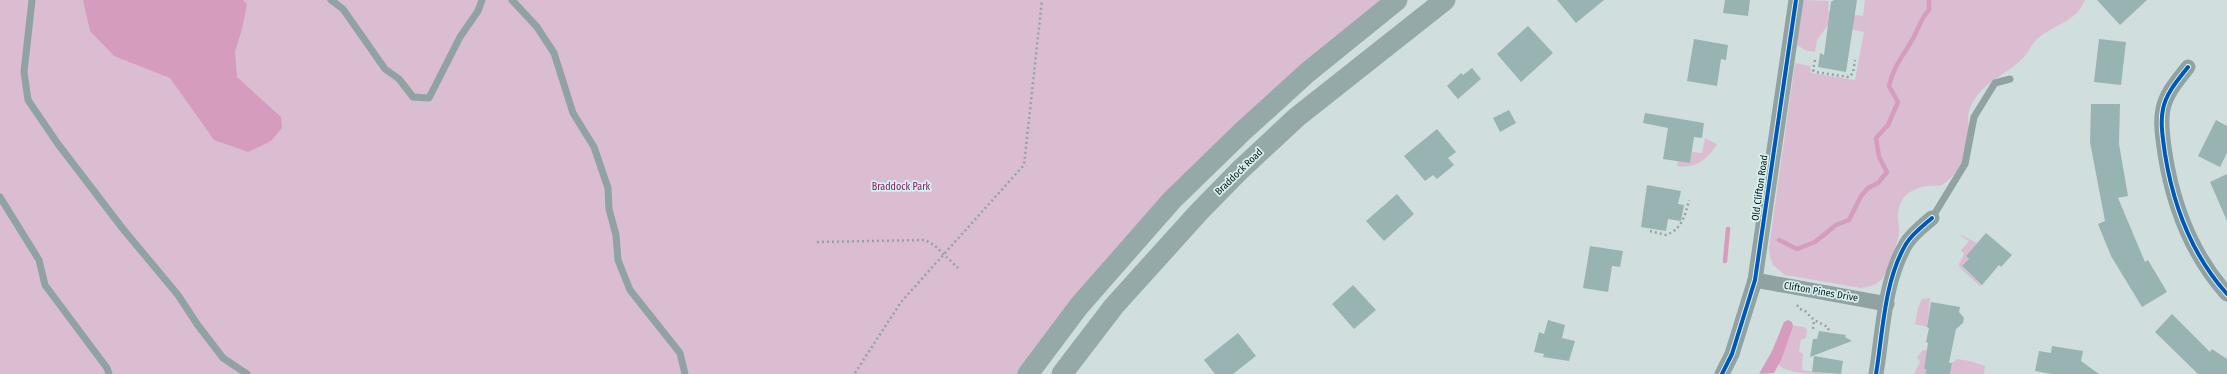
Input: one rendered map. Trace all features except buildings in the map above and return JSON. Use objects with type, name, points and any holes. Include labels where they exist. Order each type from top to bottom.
[{"type":"main road","points":[[1028,374],[1079,306],[1172,200],[1243,130],[1308,72],[1397,0]]},
{"type":"main road","name":"Braddock Road","points":[[1062,374],[1119,301],[1193,218],[1239,171],[1297,117],[1445,0]]},
{"type":"street","name":"Old Clifton Road","points":[[1722,374],[1732,354],[1755,280],[1796,0]]},
{"type":"street","points":[[2188,67],[2167,96],[2163,108],[2163,138],[2168,176],[2181,217],[2198,252],[2227,294]]},
{"type":"street","points":[[1876,374],[1887,304],[1897,266],[1907,243],[1932,218]]},
{"type":"street","name":"Clifton Pines Drive","points":[[1755,280],[1887,304]]},
{"type":"lane","points":[[32,0],[24,72],[28,100],[58,144],[124,229],[178,295],[197,324],[223,358],[247,374]]},
{"type":"lane","points":[[331,0],[343,9],[385,68],[399,80],[413,97],[429,98],[460,37],[478,11],[482,0]]},
{"type":"lane","points":[[512,0],[537,27],[554,53],[573,113],[594,147],[608,188],[609,209],[616,235],[618,260],[630,290],[680,353],[685,374]]},
{"type":"lane","points":[[1932,218],[1965,164],[1974,117],[1995,83],[2010,80]]},
{"type":"lane","points":[[0,196],[39,260],[45,285],[107,368],[109,374]]},
{"type":"path","points":[[855,374],[892,313],[943,254],[1024,165],[1042,0]]},
{"type":"path","points":[[1815,60],[1813,70],[1815,72],[1849,77],[1853,73],[1855,60]]},
{"type":"path","points":[[1650,231],[1666,236],[1676,231],[1685,218],[1689,200]]},
{"type":"path","points":[[817,242],[925,240],[958,268]]},
{"type":"path","points":[[1797,305],[1814,320],[1828,327],[1829,332]]},
{"type":"path","points":[[1813,330],[1814,320]]},
{"type":"green space","name":"Braddock Park","points":[[0,0],[1404,0],[1243,131],[1028,374],[0,374]]},
{"type":"green space","points":[[1803,0],[1829,1],[1828,11],[1863,16],[1865,0],[2085,0],[2076,14],[2036,40],[2022,59],[1987,86],[1975,98],[1969,113],[1969,141],[1962,164],[1946,182],[1940,186],[1926,186],[1913,190],[1903,199],[1898,213],[1899,234],[1892,258],[1881,280],[1869,287],[1861,288],[1785,275],[1773,265],[1770,257],[1769,248],[1795,63],[1810,66],[1811,73],[1855,80],[1864,32],[1828,25],[1817,40],[1815,52],[1805,50],[1797,45]]},
{"type":"green space","points":[[1705,138],[1717,144],[1705,159],[1695,165],[1684,167],[1677,166],[1678,161],[1690,163],[1692,152],[1702,153]]},
{"type":"green space","points":[[1961,235],[1977,243],[1966,256],[1969,259],[1962,267],[1982,285],[1980,286],[1960,268],[1959,264],[1964,254],[1961,250],[1969,241]]},
{"type":"green space","points":[[1930,298],[1927,327],[1915,324],[1918,308],[1922,299]]},
{"type":"green space","points":[[1789,325],[1804,327],[1807,330],[1806,338],[1801,340],[1799,351],[1803,354],[1802,370],[1827,374],[1796,372],[1781,367],[1777,363],[1776,358],[1778,350]]},
{"type":"green space","points":[[1923,350],[1930,350],[1926,359],[1925,374],[1914,374],[1920,362],[1917,357]]},
{"type":"green space","points":[[1957,359],[1970,361],[1985,366],[1984,374],[1950,374],[1952,363]]},
{"type":"shaded area","points":[[83,0],[243,0],[247,4],[242,29],[235,52],[237,77],[281,117],[282,128],[271,141],[248,152],[214,140],[170,78],[114,56],[90,31]]},
{"type":"shaded area","points":[[1788,320],[1792,322],[1793,326],[1782,358],[1774,373],[1759,374],[1772,351],[1784,322]]},
{"type":"waterway","points":[[1779,240],[1797,249],[1815,242],[1836,225],[1849,220],[1861,196],[1868,188],[1878,183],[1887,172],[1879,157],[1876,138],[1888,125],[1898,102],[1889,86],[1898,63],[1913,38],[1923,17],[1929,10],[1929,0]]},
{"type":"waterway","points":[[1725,261],[1728,229]]},
{"type":"cycle path","points":[[1722,374],[1732,354],[1755,280],[1796,0]]},
{"type":"cycle path","points":[[2188,67],[2173,87],[2167,98],[2162,114],[2165,154],[2173,191],[2186,228],[2204,263],[2227,294]]},
{"type":"cycle path","points":[[1876,374],[1885,307],[1893,274],[1906,244],[1918,230],[1932,218]]}]
